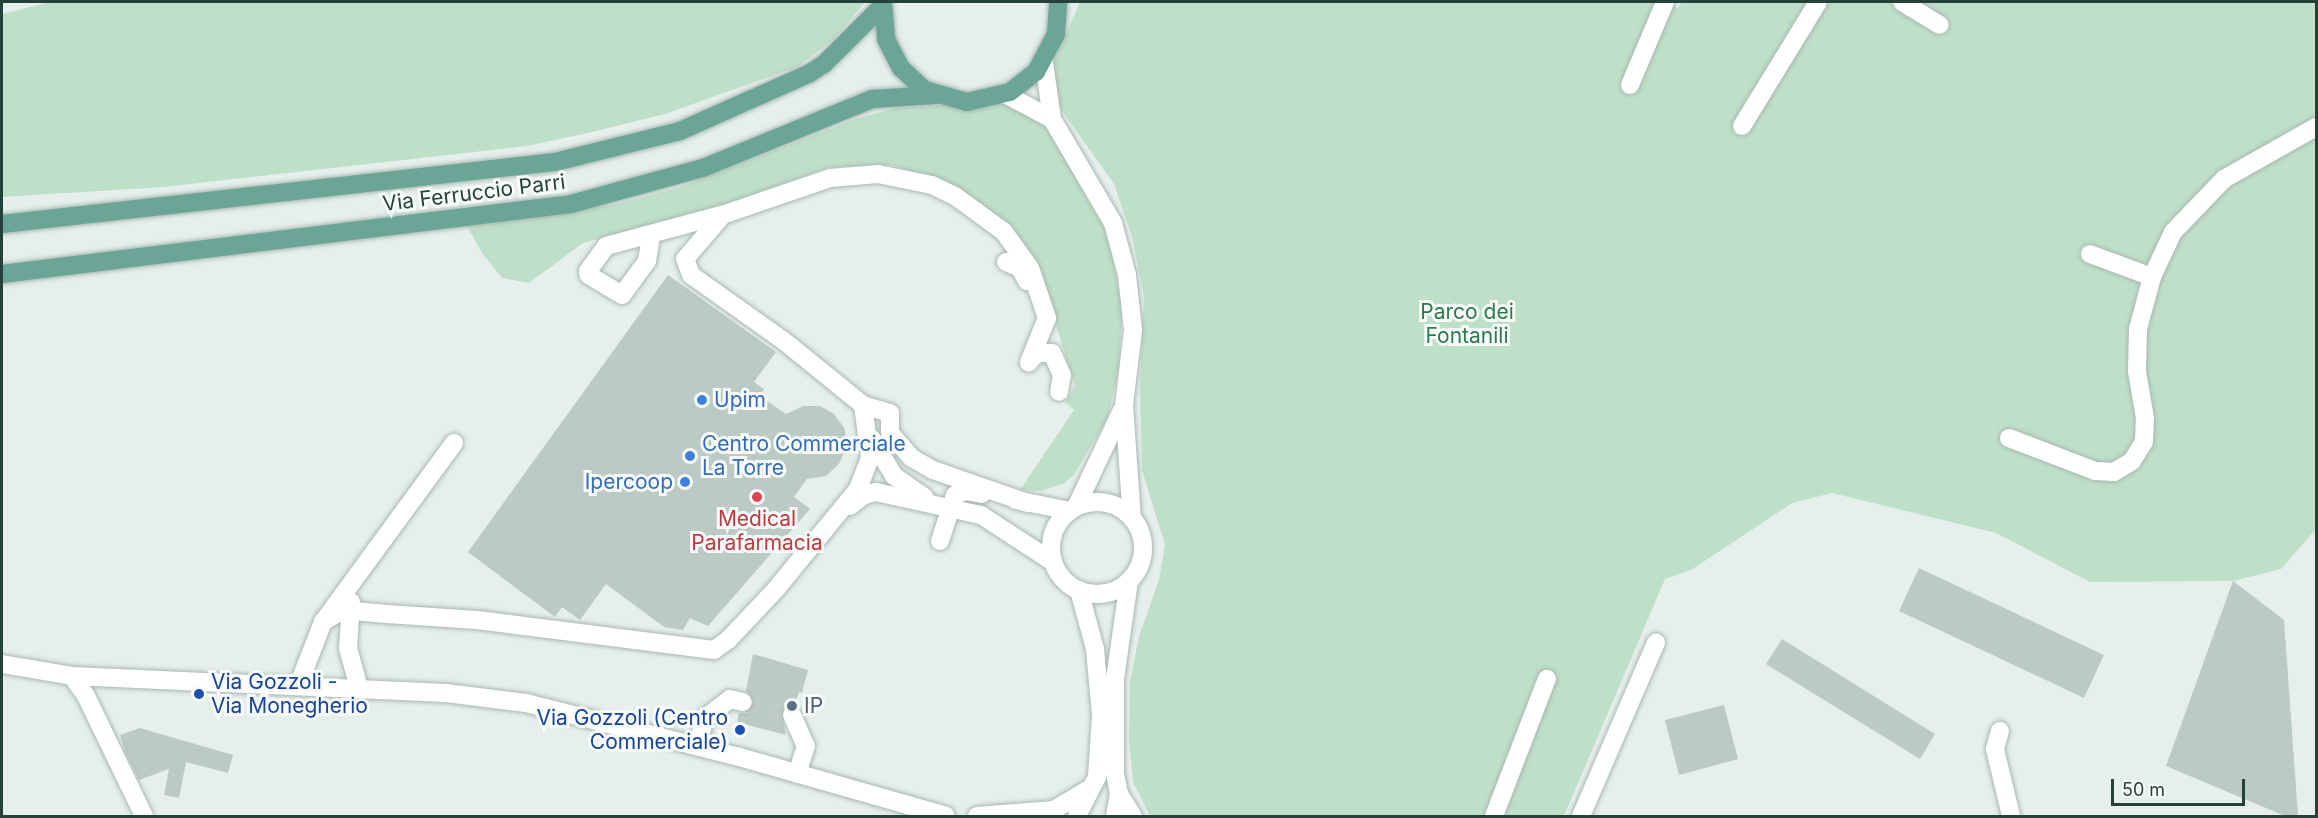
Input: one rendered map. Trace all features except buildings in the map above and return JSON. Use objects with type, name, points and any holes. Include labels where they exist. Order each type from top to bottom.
[{"type":"main road","name":"Via Ferruccio Parri","points":[[883,4],[886,39],[895,59],[916,83],[936,95]]},
{"type":"main road","name":"Via Ferruccio Parri","points":[[2,224],[555,162],[680,131],[810,73],[824,64],[883,4]]},
{"type":"main road","name":"Via Ferruccio Parri","points":[[2,274],[571,204],[703,168],[872,99],[936,95],[967,102],[1005,94],[1028,80],[1044,62],[1056,34],[1060,5]]},
{"type":"main road","points":[[2,279],[57,269]]},
{"type":"street","points":[[1630,85],[1665,2]]},
{"type":"street","points":[[1742,126],[1818,2]]},
{"type":"street","points":[[1902,2],[1940,25]]},
{"type":"street","points":[[1044,62],[1052,119],[1113,223],[1127,275],[1133,330],[1124,405],[1132,518],[1143,548],[1140,564],[1130,581],[1114,679],[1114,773],[1119,794],[1133,816]]},
{"type":"street","points":[[1005,94],[1052,119]]},
{"type":"street","points":[[2008,438],[2095,471],[2114,472],[2132,461],[2144,442],[2138,329],[2152,277],[2173,232],[2196,204],[2224,179],[2259,156],[2316,127]]},
{"type":"street","points":[[651,236],[728,213],[830,178],[878,174],[932,185],[956,196],[994,224],[1012,241],[1029,268],[1047,318],[1040,342],[1029,362],[1038,353],[1052,353],[1062,375],[1059,392]]},
{"type":"street","points":[[728,213],[714,221],[685,259],[686,269],[784,341],[857,400],[890,413],[890,433],[912,458],[933,470],[1028,503]]},
{"type":"street","points":[[994,224],[1004,243],[1004,258],[1023,272],[1030,296]]},
{"type":"street","points":[[672,230],[687,231],[699,241]]},
{"type":"street","points":[[2090,254],[2152,277]]},
{"type":"street","points":[[857,400],[870,435],[894,476],[916,493],[949,507]]},
{"type":"street","points":[[1124,405],[1073,509],[1053,533],[1053,561],[1060,577],[1079,590],[1107,593],[1130,581]]},
{"type":"street","points":[[838,517],[864,478],[870,458],[870,435]]},
{"type":"street","points":[[298,686],[323,622],[454,443]]},
{"type":"street","points":[[940,540],[949,507],[955,495],[965,491],[1073,509],[1108,503],[1132,518]]},
{"type":"street","points":[[323,622],[342,610],[477,620],[714,650],[728,640],[838,517],[864,495],[876,492],[981,515],[1053,561]]},
{"type":"street","points":[[354,582],[348,648],[358,688]]},
{"type":"street","points":[[1077,816],[1093,785],[1099,753],[1100,688],[1095,649],[1079,590]]},
{"type":"street","points":[[1581,816],[1656,643]]},
{"type":"street","points":[[2,664],[72,676],[446,693],[526,703],[697,746],[946,816]]},
{"type":"street","points":[[72,676],[86,696],[144,816]]},
{"type":"street","points":[[1494,816],[1547,680]]},
{"type":"street","points":[[697,746],[705,718],[730,699],[742,702]]},
{"type":"street","points":[[792,716],[806,746],[797,774]]},
{"type":"street","points":[[2000,731],[1995,749],[2011,816]]},
{"type":"street","points":[[977,816],[1054,810],[1071,803],[1093,785]]},
{"type":"street","points":[[1115,816],[1119,794]]},
{"type":"green space","points":[[51,2],[865,2],[834,39],[797,67],[665,114],[592,132],[527,146],[163,187],[2,197],[2,14]]},
{"type":"green space","name":"Parco dei Fontanili","points":[[1080,2],[1661,2],[1678,8],[1681,2],[2316,2],[2316,529],[2281,569],[2233,581],[2090,582],[1996,533],[1832,493],[1792,503],[1691,570],[1665,579],[1564,816],[1150,816],[1133,782],[1129,740],[1130,682],[1139,636],[1159,580],[1165,545],[1142,470],[1140,385],[1144,296],[1132,237],[1114,184],[1060,108],[1050,83],[1054,61]]},
{"type":"green space","points":[[1002,101],[1041,119],[1092,195],[1111,247],[1122,310],[1119,367],[1108,417],[1074,475],[1063,484],[1040,491],[1020,490],[1074,410],[1065,402],[1075,386],[1041,277],[1025,248],[1002,219],[950,183],[892,165],[829,167],[723,205],[583,243],[529,283],[502,278],[482,253],[467,226],[617,204],[678,188],[856,119],[895,108]]},
{"type":"tunnel","points":[[743,702],[792,715]]},
{"type":"place","name":"Upim","points":[[702,400]]},
{"type":"place","name":"Centro Commerciale La Torre","points":[[690,456]]},
{"type":"place","name":"Ipercoop","points":[[685,482]]},
{"type":"place","name":"Medical Parafarmacia","points":[[757,497]]},
{"type":"place","name":"Via Gozzoli - Via Monegherio","points":[[199,694]]},
{"type":"place","name":"IP","points":[[792,706]]},
{"type":"place","name":"Via Gozzoli (Centro Commerciale)","points":[[740,730]]}]
